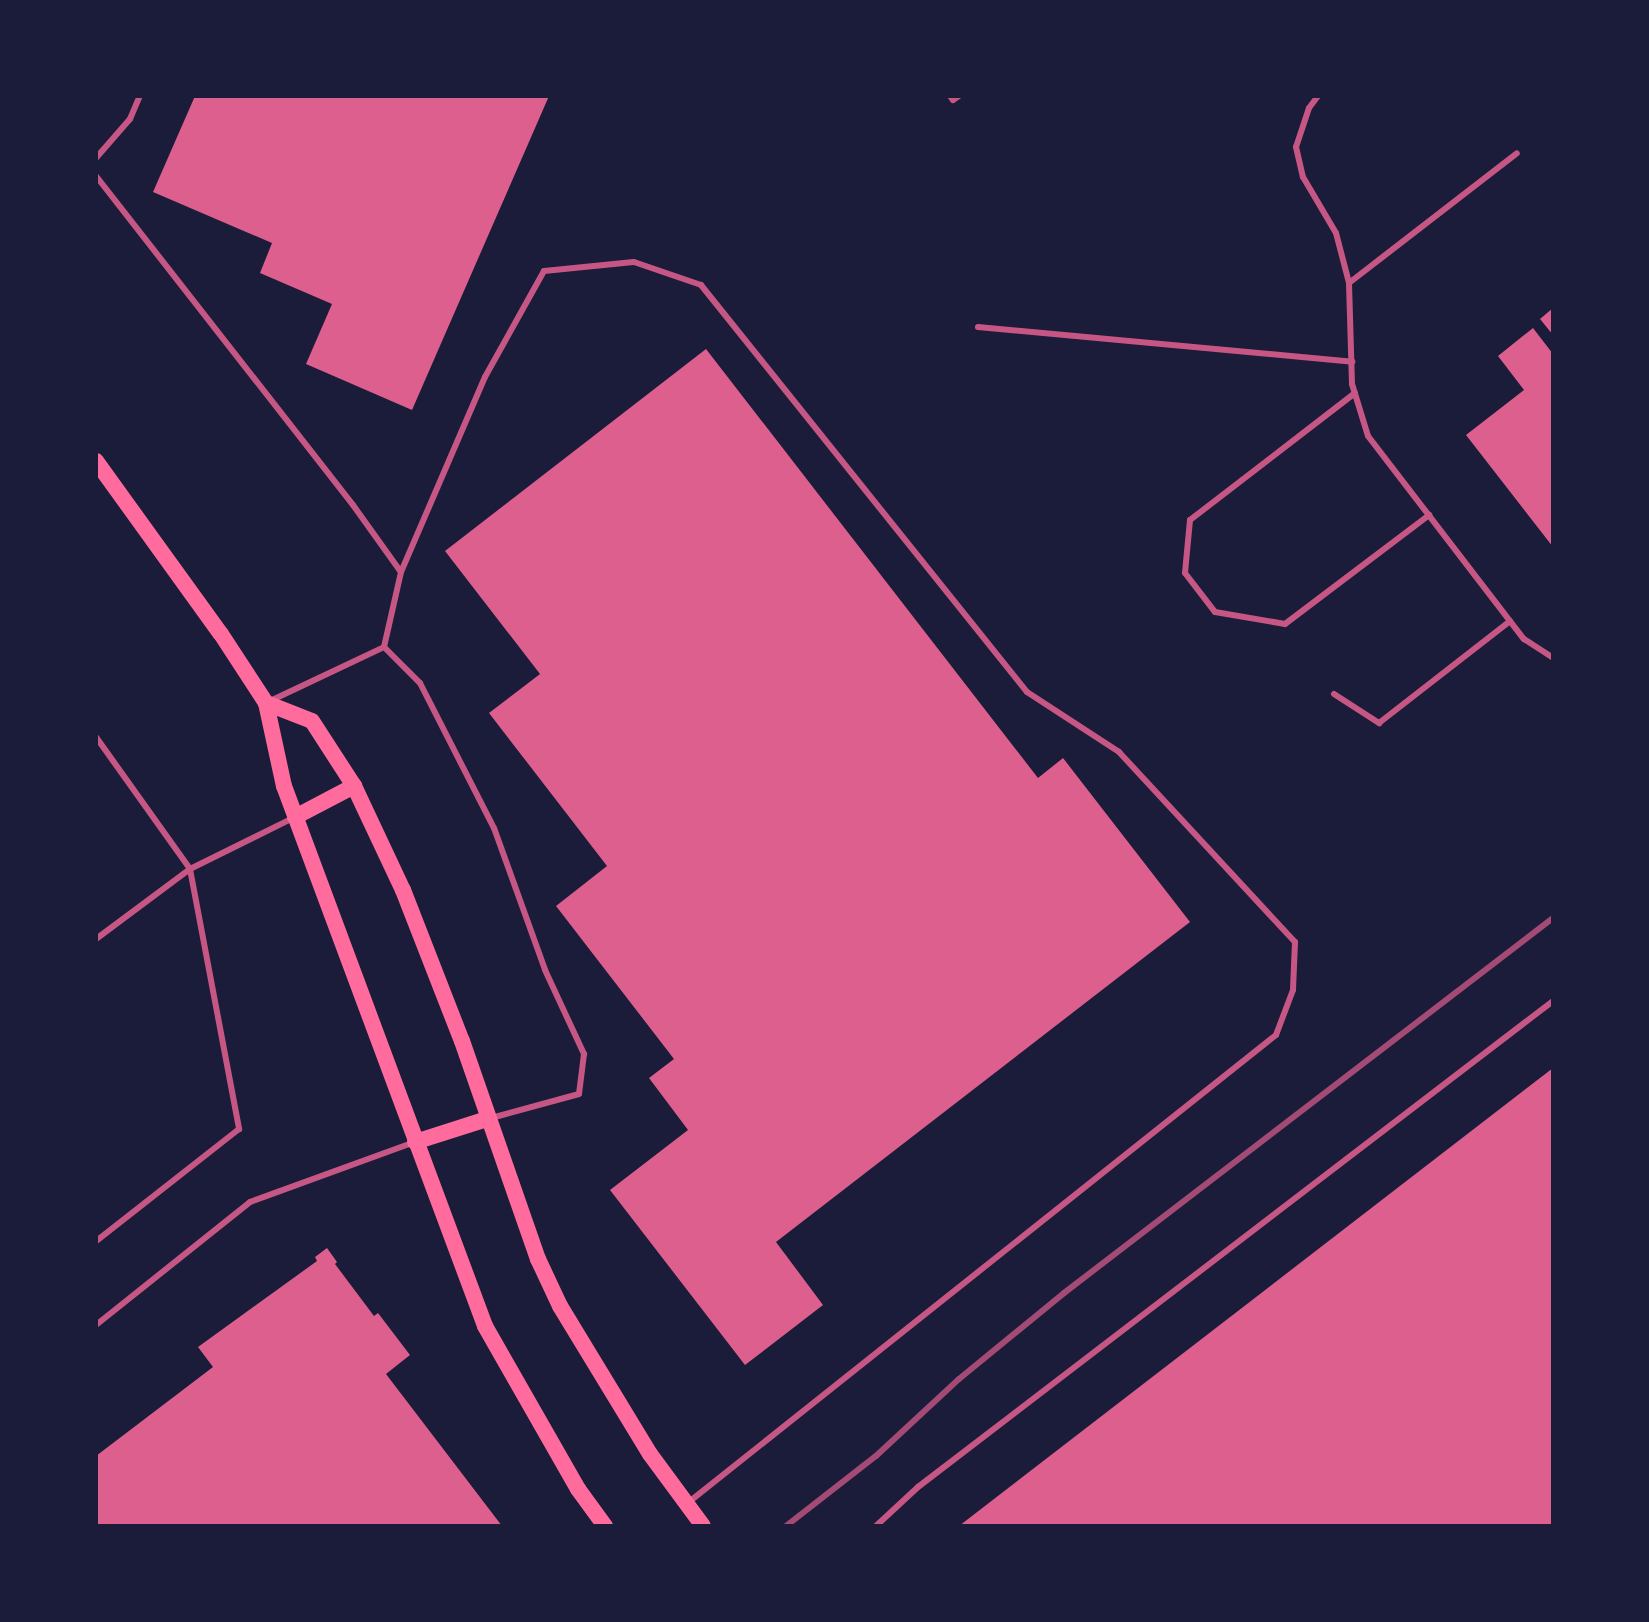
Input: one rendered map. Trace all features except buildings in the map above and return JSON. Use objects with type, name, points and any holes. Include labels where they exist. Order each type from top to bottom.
[{"type":"main road","points":[[96,461],[221,634],[266,703],[284,786],[485,1326],[578,1489],[605,1526]]},
{"type":"main road","points":[[266,703],[312,721],[354,786],[403,890],[462,1041],[538,1259],[560,1306],[650,1454],[703,1526]]},
{"type":"main road","points":[[295,817],[354,786]]},
{"type":"main road","points":[[415,1142],[487,1119]]},
{"type":"lane","points":[[96,158],[130,119],[140,96]]},
{"type":"lane","points":[[950,96],[953,100],[959,96]]},
{"type":"lane","points":[[1318,96],[1309,108],[1296,147],[1303,177],[1336,233],[1349,283],[1355,393],[1368,436],[1524,639],[1553,658]]},
{"type":"lane","points":[[1349,283],[1517,153]]},
{"type":"lane","points":[[96,176],[353,505],[401,572]]},
{"type":"lane","points":[[384,647],[401,572],[485,377],[544,271],[634,262],[701,285],[1027,692],[1119,752],[1295,942],[1293,990],[1276,1035],[687,1504]]},
{"type":"lane","points":[[978,327],[1352,362]]},
{"type":"lane","points":[[1355,393],[1190,520],[1185,573],[1215,612],[1285,624],[1429,515]]},
{"type":"lane","points":[[1334,694],[1379,723],[1510,621]]},
{"type":"lane","points":[[266,703],[384,647]]},
{"type":"lane","points":[[384,647],[420,683],[494,828],[545,970],[584,1054],[579,1094],[487,1119]]},
{"type":"lane","points":[[96,737],[190,869],[239,1129],[96,1241]]},
{"type":"lane","points":[[96,939],[190,869],[295,817]]},
{"type":"lane","points":[[876,1526],[918,1487],[1553,1001]]},
{"type":"lane","points":[[96,1325],[250,1202],[415,1142]]},
{"type":"railway","points":[[786,1526],[876,1456],[959,1379],[1064,1293],[1553,918]]}]
